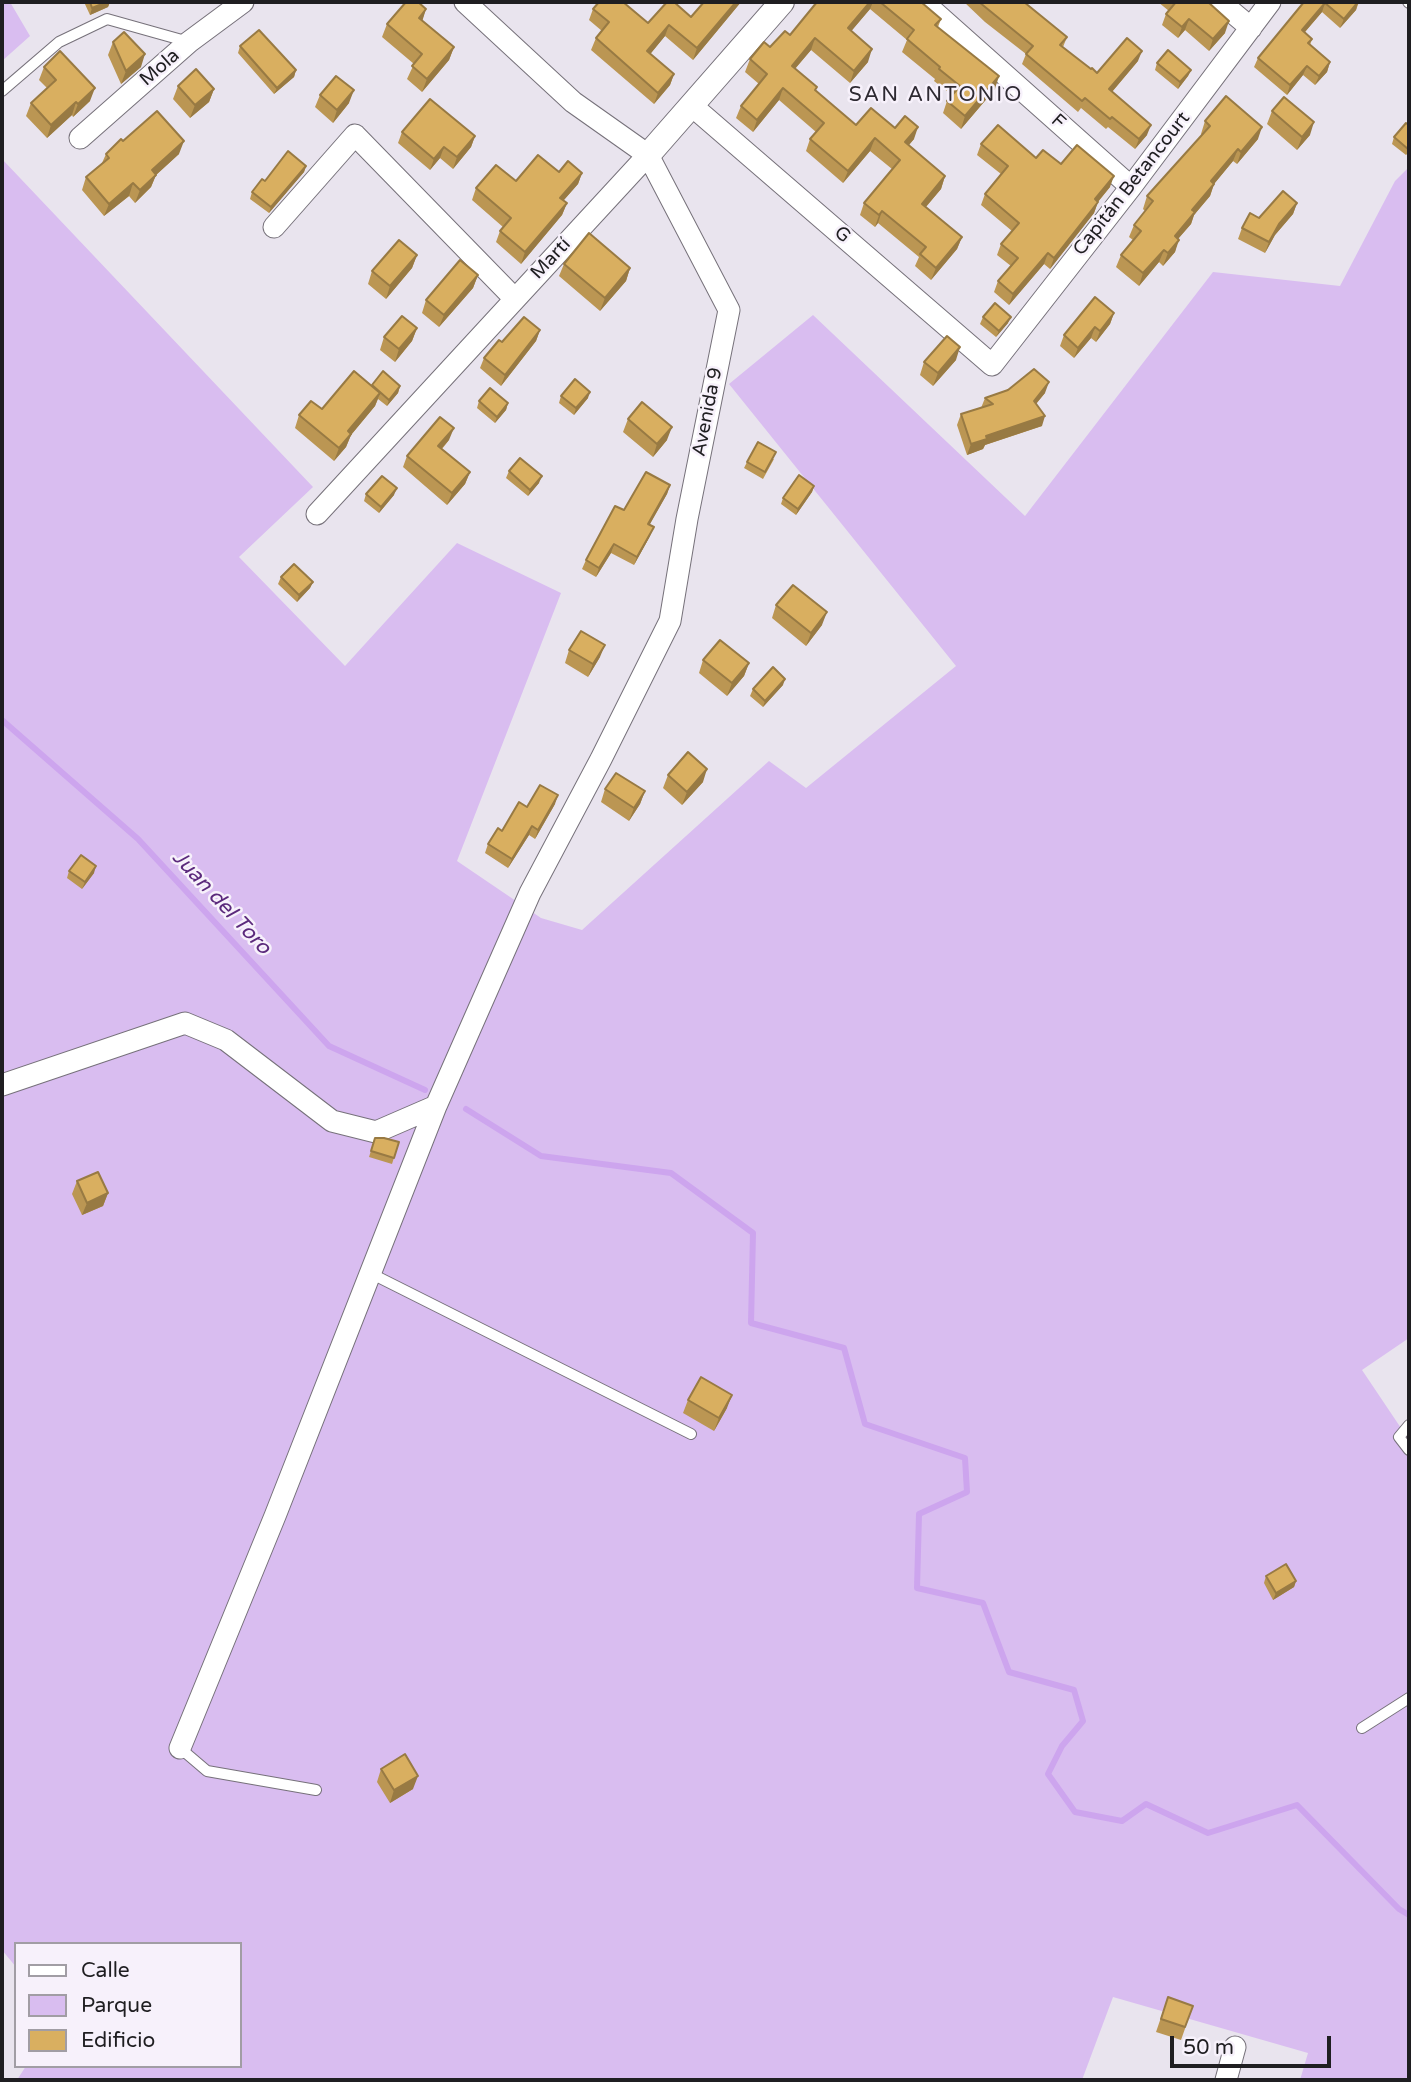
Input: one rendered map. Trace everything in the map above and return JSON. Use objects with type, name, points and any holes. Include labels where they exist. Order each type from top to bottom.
[{"type":"street","name":"Mola","points":[[80,138],[189,43],[243,2]]},
{"type":"street","name":"Avenida 9","points":[[180,1748],[275,1516],[436,1106],[530,893],[670,621],[687,519],[729,310],[648,155],[573,102],[465,2]]},
{"type":"street","name":"Martí","points":[[317,513],[648,155],[782,2]]},
{"type":"street","name":"F","points":[[923,2],[1130,187]]},
{"type":"street","points":[[1220,2],[1251,28]]},
{"type":"street","name":"Capitán Betancourt","points":[[992,365],[1270,2]]},
{"type":"street","name":"G","points":[[691,105],[992,365]]},
{"type":"street","points":[[274,228],[355,135],[514,298]]},
{"type":"street","points":[[2,1084],[185,1023],[226,1040],[332,1121],[376,1132],[436,1106]]},
{"type":"street","points":[[1226,2080],[1235,2047]]},
{"type":"lane","points":[[2,91],[59,42],[107,19],[189,43]]},
{"type":"lane","points":[[370,1273],[691,1434]]},
{"type":"lane","points":[[1409,1425],[1399,1437],[1409,1450]]},
{"type":"lane","points":[[1362,1728],[1409,1698]]},
{"type":"lane","points":[[180,1748],[206,1772],[316,1790]]},
{"type":"green space","points":[[2,2],[10,2],[30,36],[2,61]]},
{"type":"green space","points":[[2,159],[313,487],[239,557],[345,666],[457,543],[561,593],[457,861],[541,918],[582,930],[769,761],[806,788],[956,666],[729,384],[813,315],[1025,516],[1213,272],[1340,286],[1395,181],[1409,167],[1409,1338],[1362,1370],[1409,1440],[1409,2080],[1300,2080],[1308,2053],[1113,1997],[1082,2080],[17,2080],[25,2068],[242,2068],[242,1942],[14,1942],[14,1965],[2,1950]]},
{"type":"building","points":[[90,2],[107,2],[92,8]]},
{"type":"building","points":[[406,2],[418,2],[426,9],[419,18],[454,47],[427,79],[412,66],[422,54],[387,24]]},
{"type":"building","points":[[599,2],[623,2],[648,23],[667,2],[674,2],[691,17],[704,2],[736,2],[697,48],[669,25],[647,51],[674,74],[658,93],[596,38],[609,22],[593,9]]},
{"type":"building","points":[[817,2],[870,2],[848,28],[872,49],[854,71],[815,38],[792,66],[856,125],[871,108],[895,128],[905,116],[918,127],[905,142],[945,176],[922,204],[962,237],[936,268],[920,254],[926,247],[882,211],[879,215],[864,203],[900,160],[875,138],[848,171],[810,139],[824,123],[783,88],[757,120],[741,106],[767,74],[750,59],[764,42],[770,47],[785,31],[790,35]]},
{"type":"building","points":[[880,2],[921,2],[941,19],[935,25],[999,76],[965,116],[947,101],[960,86],[907,39],[914,30]]},
{"type":"building","points":[[979,2],[1024,2],[1067,37],[1060,45],[1097,73],[1127,38],[1142,51],[1109,89],[1151,125],[1139,139],[1085,98],[1082,101],[1026,54],[1033,46]]},
{"type":"building","points":[[1176,2],[1208,2],[1229,21],[1213,39],[1189,19],[1182,27],[1166,14]]},
{"type":"building","points":[[1304,2],[1358,2],[1344,19],[1325,3],[1302,30],[1312,39],[1308,43],[1330,62],[1319,76],[1307,66],[1290,85],[1258,58]]},
{"type":"building","points":[[259,30],[296,70],[277,88],[240,46]]},
{"type":"building","points":[[124,32],[145,54],[126,71],[113,42]]},
{"type":"building","points":[[1168,50],[1191,70],[1180,82],[1157,63]]},
{"type":"building","points":[[60,51],[95,88],[51,125],[31,103],[56,80],[44,67]]},
{"type":"building","points":[[196,69],[214,89],[195,105],[178,86]]},
{"type":"building","points":[[336,76],[354,90],[337,110],[320,95]]},
{"type":"building","points":[[1226,96],[1262,127],[1241,152],[1238,149],[1211,181],[1214,184],[1175,236],[1179,240],[1168,253],[1164,250],[1143,273],[1121,255],[1141,231],[1134,225],[1153,201],[1147,196],[1210,126],[1205,121]]},
{"type":"building","points":[[1284,97],[1314,122],[1302,137],[1272,111]]},
{"type":"building","points":[[430,99],[475,136],[457,157],[444,147],[434,159],[402,132]]},
{"type":"building","points":[[157,111],[184,141],[152,170],[156,175],[140,190],[133,183],[109,204],[86,177],[109,158],[106,154],[121,139],[123,141]]},
{"type":"building","points":[[1406,123],[1409,125],[1408,149],[1394,137]]},
{"type":"building","points":[[998,125],[1036,158],[1043,150],[1061,164],[1077,145],[1114,176],[1095,199],[1098,202],[1054,258],[1048,253],[1013,294],[998,281],[1018,258],[1001,244],[1019,223],[985,194],[1008,166],[981,144]]},
{"type":"building","points":[[288,151],[306,166],[271,207],[252,192],[262,179],[265,181]]},
{"type":"building","points":[[538,155],[559,172],[568,161],[582,173],[560,198],[567,203],[525,252],[500,231],[511,218],[476,188],[496,165],[516,181]]},
{"type":"building","points":[[1283,191],[1297,203],[1279,224],[1269,242],[1242,228],[1250,213],[1259,218]]},
{"type":"building","points":[[589,233],[630,268],[605,298],[564,264]]},
{"type":"building","points":[[399,240],[417,255],[390,286],[372,271]]},
{"type":"building","points":[[460,260],[478,275],[444,315],[426,300]]},
{"type":"building","points":[[1095,297],[1114,313],[1100,331],[1095,327],[1078,348],[1064,335]]},
{"type":"building","points":[[995,303],[1011,317],[999,331],[983,317]]},
{"type":"building","points":[[402,316],[417,328],[399,349],[384,337]]},
{"type":"building","points":[[524,317],[540,330],[505,375],[484,358]]},
{"type":"building","points":[[947,336],[960,347],[938,373],[924,362]]},
{"type":"building","points":[[1034,369],[1049,382],[1034,401],[1045,416],[986,436],[987,439],[971,444],[961,414],[993,404],[985,398],[1008,390]]},
{"type":"building","points":[[354,371],[380,393],[348,431],[351,434],[339,448],[299,415],[311,401],[322,409]]},
{"type":"building","points":[[383,371],[400,386],[389,400],[372,385]]},
{"type":"building","points":[[575,379],[590,392],[576,408],[561,396]]},
{"type":"building","points":[[490,388],[508,403],[497,417],[479,401]]},
{"type":"building","points":[[642,402],[672,427],[657,444],[628,419]]},
{"type":"building","points":[[440,417],[454,428],[438,446],[470,472],[452,493],[407,456]]},
{"type":"building","points":[[758,442],[776,452],[765,472],[747,462]]},
{"type":"building","points":[[520,458],[542,476],[530,490],[509,471]]},
{"type":"building","points":[[646,472],[670,485],[648,524],[654,527],[637,557],[614,544],[599,568],[586,560],[615,506],[624,510]]},
{"type":"building","points":[[799,475],[814,486],[798,509],[783,498]]},
{"type":"building","points":[[382,476],[397,488],[381,507],[366,494]]},
{"type":"building","points":[[294,564],[313,582],[299,595],[281,577]]},
{"type":"building","points":[[793,585],[827,612],[811,633],[776,605]]},
{"type":"building","points":[[581,631],[605,645],[593,664],[569,650]]},
{"type":"building","points":[[720,640],[749,663],[732,683],[703,660]]},
{"type":"building","points":[[773,667],[785,679],[765,701],[753,689]]},
{"type":"building","points":[[688,752],[707,769],[687,792],[668,775]]},
{"type":"building","points":[[616,773],[645,791],[634,808],[605,789]]},
{"type":"building","points":[[540,785],[558,795],[538,830],[532,826],[512,859],[488,844],[498,828],[502,831],[519,802],[527,807]]},
{"type":"building","points":[[81,855],[96,866],[85,882],[69,871]]},
{"type":"building","points":[[375,1138],[399,1142],[394,1158],[371,1151]]},
{"type":"building","points":[[98,1172],[108,1193],[87,1203],[77,1181]]},
{"type":"building","points":[[701,1377],[732,1395],[719,1418],[688,1400]]},
{"type":"building","points":[[1286,1564],[1296,1581],[1276,1593],[1266,1576]]},
{"type":"building","points":[[405,1754],[418,1776],[394,1790],[381,1769]]},
{"type":"building","points":[[1168,1997],[1193,2006],[1185,2027],[1161,2019]]},
{"type":"waterway","name":"Juan del Toro","points":[[2,720],[138,839],[329,1046],[425,1090]]},
{"type":"waterway","name":"Juan del Toro","points":[[466,1109],[541,1156],[671,1173],[753,1233],[751,1323],[844,1348],[865,1424],[965,1458],[967,1492],[919,1514],[917,1588],[983,1603],[1009,1672],[1074,1690],[1083,1721],[1062,1746],[1048,1774],[1075,1812],[1122,1821],[1146,1804],[1208,1833],[1297,1805],[1399,1909],[1409,1915]]},
{"type":"district","name":"SAN ANTONIO","points":[[936,95]]}]
